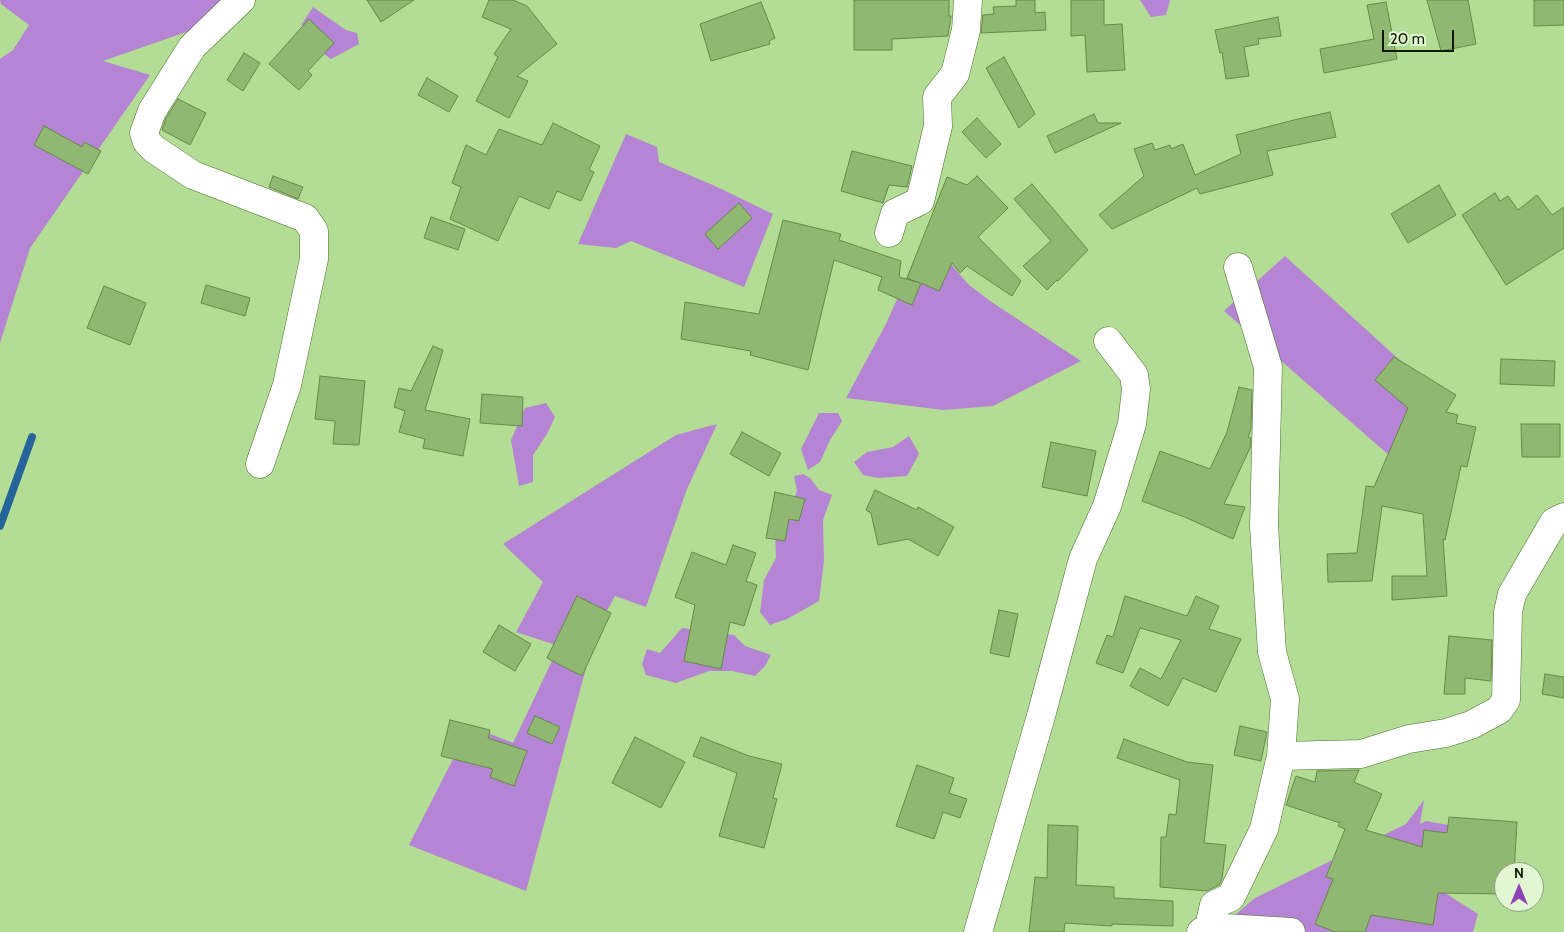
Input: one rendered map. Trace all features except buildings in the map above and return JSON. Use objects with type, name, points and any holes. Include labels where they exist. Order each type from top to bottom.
[{"type":"street","points":[[241,0],[192,47],[152,111],[144,132],[147,142],[154,149],[193,174],[306,218],[314,231],[314,259],[287,385],[260,464]]},
{"type":"street","points":[[889,233],[895,213],[920,201],[938,126],[937,97],[955,74],[966,30],[968,0]]},
{"type":"street","points":[[1238,267],[1268,367],[1264,526],[1272,652],[1285,699],[1281,756],[1264,829],[1230,897],[1214,904],[1205,930],[1291,932]]},
{"type":"street","points":[[978,932],[1041,716],[1083,559],[1107,506],[1132,424],[1136,389],[1134,376],[1108,341]]},
{"type":"street","points":[[1281,756],[1361,754],[1409,739],[1446,733],[1472,725],[1499,710],[1506,700],[1508,612],[1512,594],[1560,528]]},
{"type":"shaded area","points":[[0,0],[227,0],[189,31],[103,61],[150,75],[30,248],[0,343],[0,59],[13,50],[29,25],[1,4]]},
{"type":"shaded area","points":[[1140,0],[1170,0],[1166,15],[1151,17]]},
{"type":"shaded area","points":[[313,7],[346,30],[357,33],[359,44],[331,59],[306,41],[302,24]]},
{"type":"shaded area","points":[[626,134],[657,147],[659,162],[773,214],[744,287],[631,241],[616,248],[578,244]]},
{"type":"shaded area","points":[[921,245],[950,263],[968,284],[990,301],[1081,361],[993,406],[943,410],[846,398],[886,324]]},
{"type":"shaded area","points":[[1285,256],[1446,402],[1406,470],[1224,311]]},
{"type":"shaded area","points":[[546,403],[555,417],[547,434],[533,455],[533,482],[519,486],[511,440],[525,408]]},
{"type":"shaded area","points":[[819,413],[838,413],[842,421],[830,440],[820,462],[808,470],[801,449]]},
{"type":"shaded area","points":[[717,424],[687,489],[646,607],[615,596],[596,631],[526,891],[409,845],[470,726],[513,743],[559,646],[516,632],[543,582],[503,544],[676,435]]},
{"type":"shaded area","points":[[909,436],[919,454],[907,476],[878,478],[863,475],[854,462],[867,452],[893,447]]},
{"type":"shaded area","points":[[803,474],[810,478],[819,490],[832,495],[823,520],[824,561],[819,601],[787,619],[770,625],[760,612],[764,580],[776,558],[775,533],[790,509],[797,491],[794,476]]},
{"type":"shaded area","points":[[682,628],[734,635],[745,646],[771,655],[765,666],[755,676],[732,671],[709,671],[676,683],[646,675],[642,664],[647,649],[660,653]]},
{"type":"shaded area","points":[[1424,800],[1420,824],[1426,821],[1448,825],[1459,832],[1412,872],[1478,914],[1473,932],[1215,932],[1255,898],[1406,824]]},
{"type":"waterway","points":[[0,526],[32,437]]}]
